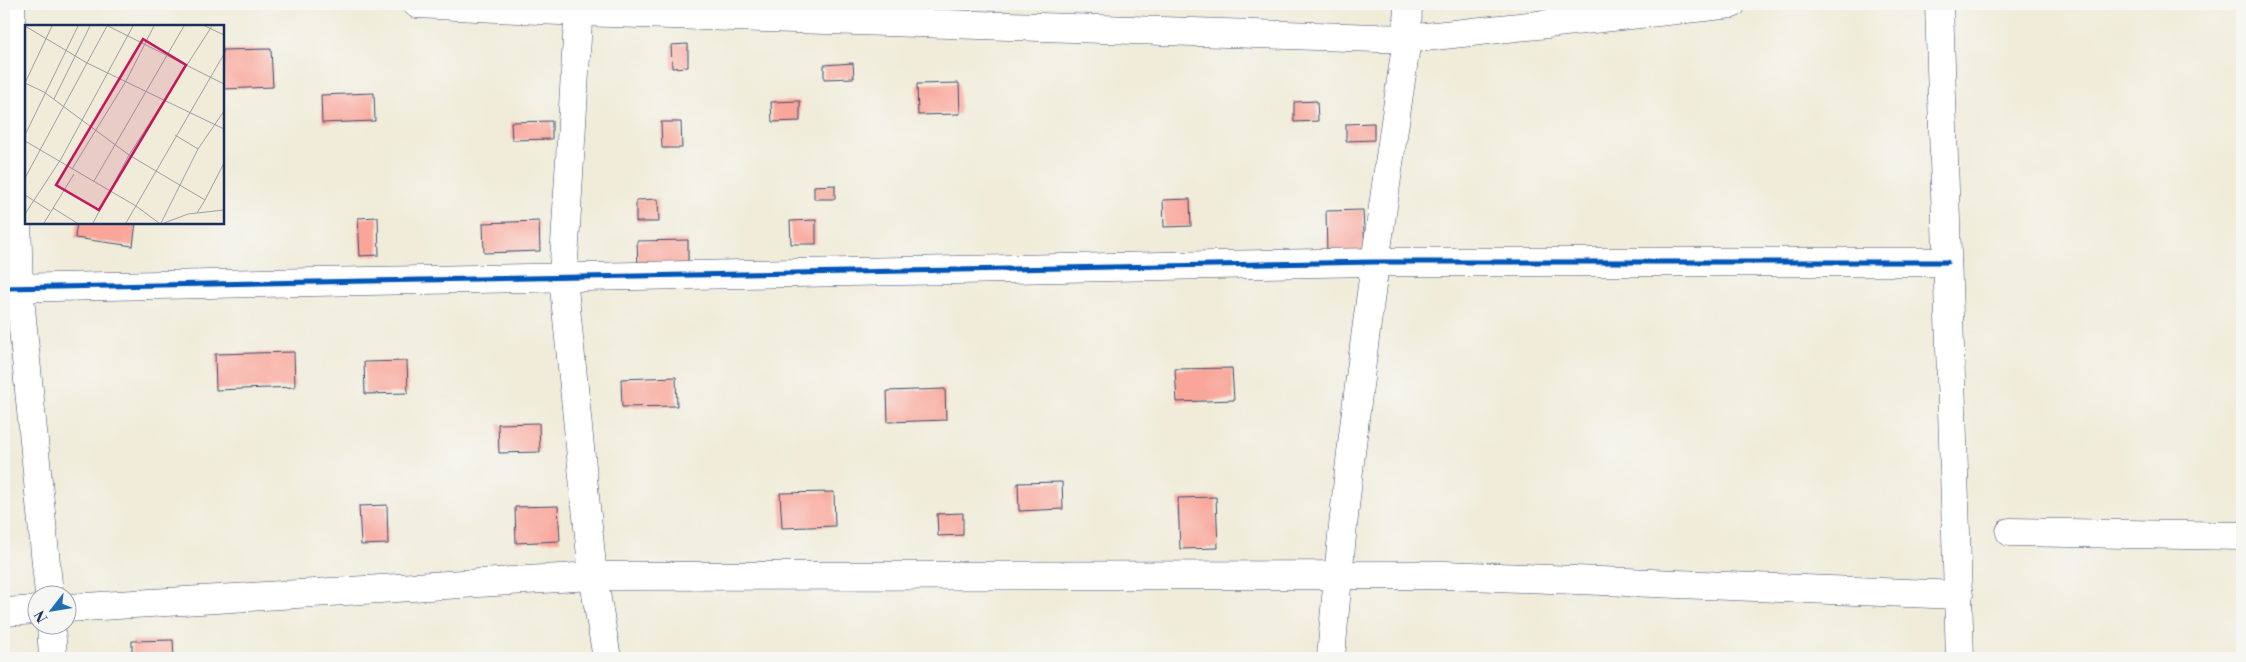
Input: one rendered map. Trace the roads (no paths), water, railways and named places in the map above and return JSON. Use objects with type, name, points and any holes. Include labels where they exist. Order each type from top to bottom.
[{"type":"street","points":[[11,4],[11,288],[48,584]]},
{"type":"street","points":[[417,4],[579,8],[1407,39],[1732,4]]},
{"type":"street","points":[[1331,658],[1337,575],[1374,262],[1407,39],[1408,4]]},
{"type":"street","points":[[1939,4],[1960,658]]},
{"type":"street","points":[[579,8],[563,278],[593,576],[607,658]]},
{"type":"street","points":[[11,288],[1374,262],[1947,262]]},
{"type":"street","points":[[2010,532],[2242,536]]},
{"type":"street","points":[[78,607],[593,576],[1445,575],[1959,595]]},
{"type":"street","points":[[4,612],[28,611]]},
{"type":"street","points":[[52,634],[54,658]]}]
